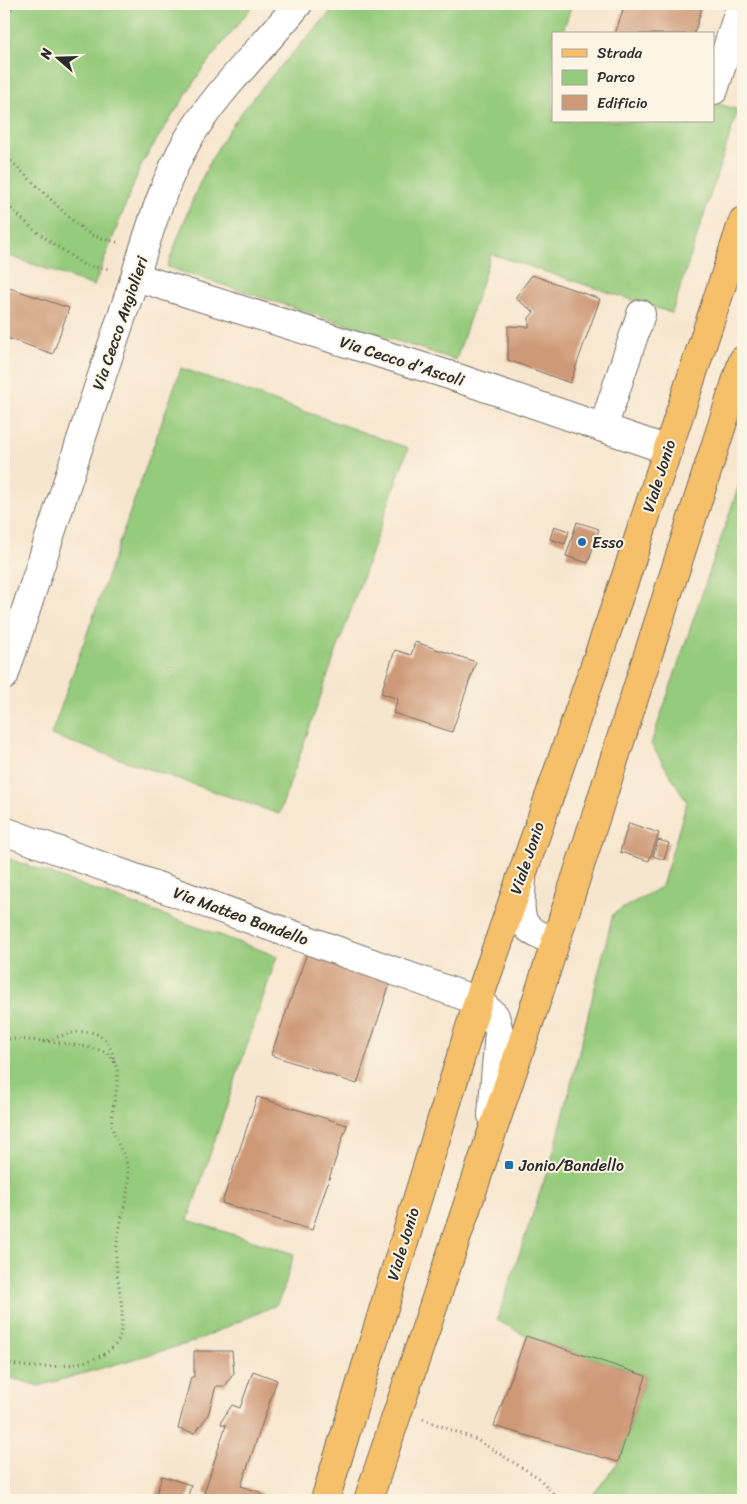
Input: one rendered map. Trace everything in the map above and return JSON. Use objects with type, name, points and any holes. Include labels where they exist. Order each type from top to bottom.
[{"type":"main road","name":"Viale Jonio","points":[[325,1500],[478,1001],[626,576],[743,221]]},
{"type":"main road","points":[[368,1500],[490,1141],[743,360]]},
{"type":"street","name":"Via Cecco Angiolieri","points":[[4,676],[165,186],[187,142],[202,118],[240,69],[298,4]]},
{"type":"street","points":[[714,90],[742,4]]},
{"type":"street","name":"Via Cecco d'Ascoli","points":[[136,277],[452,376],[668,450]]},
{"type":"street","points":[[603,428],[641,314]]},
{"type":"street","name":"Via Matteo Bandello","points":[[4,831],[478,1001]]},
{"type":"street","points":[[522,871],[520,910],[524,925],[534,934],[555,940]]},
{"type":"street","points":[[478,1001],[495,1016],[499,1032],[490,1141]]},
{"type":"path","points":[[4,16],[15,4]]},
{"type":"path","points":[[4,154],[74,222],[91,235],[104,240],[146,247]]},
{"type":"path","points":[[4,202],[34,230],[85,266],[111,269],[136,277]]},
{"type":"path","points":[[4,1362],[31,1367],[56,1367],[102,1356],[112,1350],[120,1337],[122,1318],[116,1258],[128,1171],[112,1123],[118,1078],[113,1052],[108,1040],[98,1034],[82,1031],[68,1033],[42,1042]]},
{"type":"path","points":[[4,1038],[90,1048],[105,1052],[115,1065]]},
{"type":"path","points":[[399,1410],[477,1440],[539,1478],[559,1500]]},
{"type":"green space","points":[[4,4],[254,4],[203,68],[142,163],[94,286],[4,254]]},
{"type":"green space","points":[[335,4],[572,4],[563,32],[552,32],[552,122],[714,122],[714,102],[738,110],[672,313],[491,254],[456,360],[167,267],[202,179],[228,132],[240,114],[283,63],[328,15]]},
{"type":"green space","points":[[181,368],[408,448],[279,814],[51,735]]},
{"type":"green space","points":[[739,485],[743,486],[743,1500],[589,1500],[618,1462],[646,1376],[526,1336],[497,1320],[556,1145],[613,914],[662,886],[687,802],[651,744]]},
{"type":"green space","points":[[4,857],[277,956],[188,1220],[294,1254],[283,1291],[276,1305],[193,1342],[39,1386],[4,1376]]},
{"type":"building","points":[[625,4],[703,4],[695,32],[616,32]]},
{"type":"building","points":[[532,275],[600,299],[570,383],[508,360],[508,326],[529,327],[529,318],[534,312],[515,298]]},
{"type":"building","points":[[4,286],[69,308],[53,354],[4,337]]},
{"type":"building","name":"Esso","points":[[577,522],[599,529],[588,563],[566,556]]},
{"type":"building","points":[[554,526],[569,531],[565,544],[550,539]]},
{"type":"building","points":[[415,642],[476,662],[452,732],[393,713],[398,699],[381,693],[395,650],[411,655]]},
{"type":"building","points":[[629,823],[659,833],[649,861],[620,852]]},
{"type":"building","points":[[658,840],[669,843],[664,860],[653,856]]},
{"type":"building","points":[[307,953],[391,980],[357,1084],[271,1055]]},
{"type":"building","points":[[257,1097],[347,1125],[312,1230],[222,1203]]},
{"type":"building","points":[[526,1336],[646,1376],[618,1462],[494,1426]]},
{"type":"building","points":[[194,1351],[232,1351],[234,1373],[225,1386],[216,1386],[208,1415],[195,1433],[178,1429],[191,1377],[194,1377]]},
{"type":"building","points":[[253,1371],[277,1380],[241,1486],[262,1493],[260,1500],[221,1500],[204,1493],[226,1425],[221,1424],[232,1405],[240,1408]]},
{"type":"building","points":[[162,1476],[191,1485],[187,1500],[155,1498]]},
{"type":"place","name":"Esso","points":[[582,542]]},
{"type":"place","name":"Jonio/Bandello","points":[[509,1165]]}]
